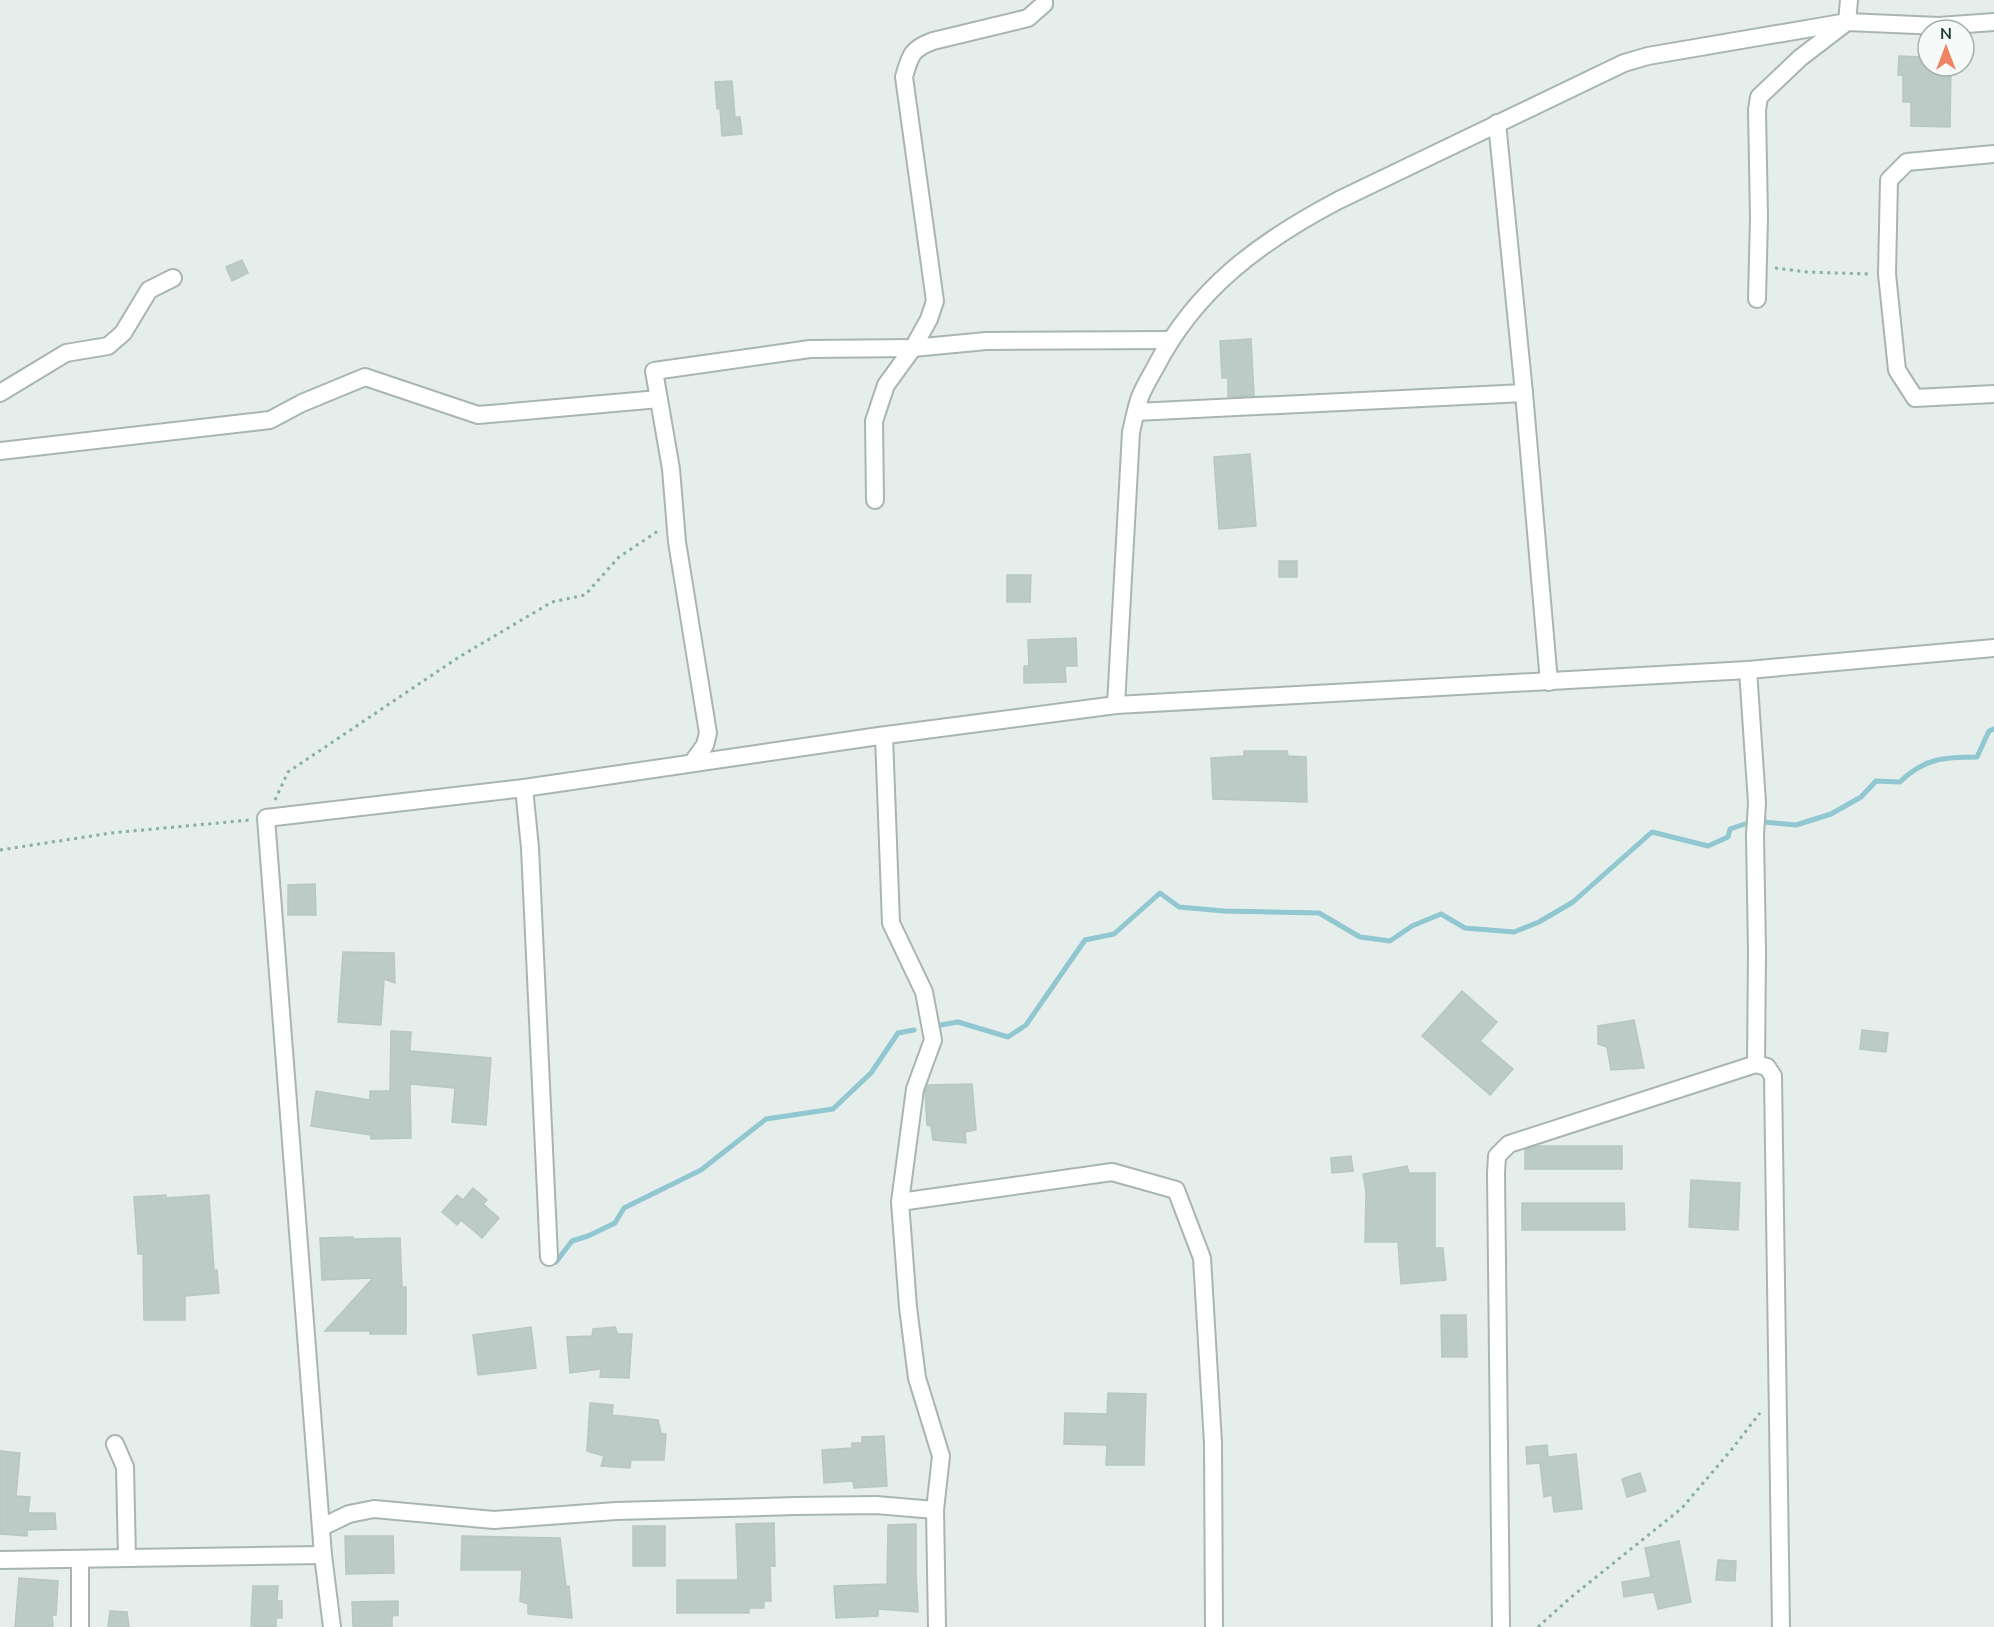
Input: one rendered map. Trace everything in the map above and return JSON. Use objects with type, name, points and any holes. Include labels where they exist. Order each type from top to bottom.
[{"type":"street","points":[[875,500],[874,421],[886,385],[913,348],[929,319],[935,301],[904,77],[911,54],[922,45],[933,41],[1028,18],[1044,4],[1044,0]]},
{"type":"street","points":[[1757,299],[1757,110],[1759,96],[1800,58],[1847,22],[1849,0]]},
{"type":"street","points":[[1116,705],[1131,432],[1136,411],[1141,395],[1169,340],[1202,299],[1248,255],[1292,224],[1624,63],[1648,56],[1847,22],[1939,26],[1994,22]]},
{"type":"street","points":[[1497,123],[1524,393],[1549,682]]},
{"type":"street","points":[[1994,154],[1907,162],[1889,180],[1887,274],[1897,370],[1915,398],[1994,394]]},
{"type":"street","points":[[0,393],[66,352],[108,346],[123,333],[149,290],[173,278]]},
{"type":"street","points":[[692,763],[705,745],[708,734],[676,542],[672,469],[654,371],[810,349],[913,348],[986,341],[1169,340]]},
{"type":"street","points":[[0,451],[270,420],[302,403],[365,377],[478,415],[659,399]]},
{"type":"street","points":[[1136,411],[1524,393]]},
{"type":"street","points":[[332,1627],[323,1555],[266,818],[524,788],[884,735],[1116,705],[1748,670],[1994,648]]},
{"type":"street","points":[[1748,670],[1757,803],[1755,836],[1756,1064]]},
{"type":"street","points":[[884,735],[891,923],[924,992],[933,1040],[915,1089],[900,1202],[908,1307],[917,1378],[941,1456],[935,1510],[937,1627]]},
{"type":"street","points":[[524,788],[530,848],[549,1257]]},
{"type":"street","points":[[1501,1627],[1497,1156],[1509,1144],[1756,1064],[1767,1067],[1773,1076],[1781,1627]]},
{"type":"street","points":[[900,1202],[1112,1172],[1176,1190],[1202,1258],[1213,1443],[1214,1627]]},
{"type":"street","points":[[115,1444],[125,1467],[127,1558]]},
{"type":"street","points":[[322,1527],[349,1514],[374,1509],[494,1520],[616,1511],[796,1506],[876,1505],[935,1510]]},
{"type":"street","points":[[0,1560],[323,1555]]},
{"type":"street","points":[[80,1559],[80,1627]]},
{"type":"path","points":[[1758,265],[1807,272],[1887,274]]},
{"type":"path","points":[[0,850],[111,833],[266,818],[288,772],[459,657],[552,602],[585,595],[619,557],[675,521]]},
{"type":"path","points":[[1538,1627],[1570,1598],[1682,1509],[1777,1390]]},
{"type":"building","points":[[1899,56],[1916,57],[1916,78],[1951,78],[1950,127],[1911,126],[1911,102],[1903,102],[1903,75],[1898,75]]},
{"type":"building","points":[[732,81],[735,117],[740,117],[742,134],[722,136],[715,82]]},
{"type":"building","points":[[242,260],[248,273],[232,281],[226,267]]},
{"type":"building","points":[[1251,339],[1254,396],[1228,397],[1228,378],[1222,378],[1220,341]]},
{"type":"building","points":[[1250,454],[1256,526],[1219,529],[1214,457]]},
{"type":"building","points":[[1279,561],[1297,561],[1297,577],[1279,577]]},
{"type":"building","points":[[1007,575],[1031,575],[1030,602],[1007,602]]},
{"type":"building","points":[[1076,638],[1077,666],[1065,666],[1066,682],[1024,683],[1024,666],[1029,666],[1028,640]]},
{"type":"building","points":[[1244,751],[1287,751],[1288,756],[1306,757],[1307,802],[1213,799],[1211,758],[1244,756]]},
{"type":"building","points":[[315,884],[316,915],[288,915],[288,885]]},
{"type":"building","points":[[343,952],[394,953],[395,983],[384,979],[381,1025],[338,1022]]},
{"type":"building","points":[[1462,991],[1497,1022],[1480,1041],[1513,1069],[1490,1095],[1422,1036]]},
{"type":"building","points":[[1634,1020],[1644,1068],[1611,1070],[1607,1047],[1598,1044],[1598,1026]]},
{"type":"building","points":[[1862,1030],[1888,1033],[1886,1052],[1860,1049]]},
{"type":"building","points":[[391,1031],[411,1032],[410,1051],[491,1058],[486,1125],[452,1122],[455,1088],[410,1084],[411,1138],[371,1139],[371,1135],[311,1126],[316,1091],[370,1100],[370,1091],[390,1091]]},
{"type":"building","points":[[972,1084],[976,1130],[965,1132],[966,1143],[933,1140],[931,1126],[927,1125],[925,1092],[928,1085]]},
{"type":"building","points":[[1536,1146],[1622,1146],[1622,1169],[1525,1169],[1525,1150]]},
{"type":"building","points":[[1351,1156],[1353,1171],[1332,1173],[1331,1158]]},
{"type":"building","points":[[1407,1166],[1409,1173],[1435,1173],[1435,1248],[1443,1248],[1446,1280],[1401,1284],[1398,1242],[1365,1242],[1366,1191],[1363,1174]]},
{"type":"building","points":[[1691,1180],[1740,1183],[1738,1230],[1689,1227]]},
{"type":"building","points":[[473,1188],[487,1200],[483,1204],[499,1218],[482,1238],[461,1220],[457,1225],[442,1212],[457,1195],[463,1200]]},
{"type":"building","points":[[166,1195],[166,1198],[209,1195],[214,1270],[217,1270],[219,1293],[185,1296],[185,1320],[144,1320],[143,1254],[138,1254],[134,1197]]},
{"type":"building","points":[[1522,1203],[1624,1203],[1625,1230],[1522,1230]]},
{"type":"building","points":[[353,1237],[353,1239],[400,1238],[402,1287],[406,1287],[406,1334],[325,1331],[373,1278],[322,1280],[320,1238]]},
{"type":"building","points":[[1441,1315],[1466,1315],[1467,1357],[1442,1357]]},
{"type":"building","points":[[531,1327],[536,1368],[478,1375],[473,1335]]},
{"type":"building","points":[[615,1327],[618,1334],[632,1334],[629,1378],[600,1377],[601,1369],[570,1373],[567,1337],[592,1336],[593,1329]]},
{"type":"building","points":[[1108,1393],[1146,1394],[1144,1465],[1106,1465],[1107,1445],[1064,1444],[1065,1413],[1107,1414]]},
{"type":"building","points":[[590,1403],[613,1405],[612,1415],[658,1420],[661,1433],[666,1434],[664,1460],[631,1460],[630,1468],[601,1466],[604,1456],[587,1451]]},
{"type":"building","points":[[884,1436],[887,1486],[854,1488],[853,1481],[824,1483],[822,1450],[852,1448],[852,1443],[862,1443],[862,1437]]},
{"type":"building","points":[[1547,1445],[1548,1457],[1576,1454],[1582,1509],[1554,1512],[1552,1495],[1544,1497],[1540,1463],[1527,1464],[1526,1447]]},
{"type":"building","points":[[0,1451],[20,1453],[16,1496],[30,1497],[28,1513],[55,1513],[56,1529],[27,1530],[27,1536],[0,1534]]},
{"type":"building","points":[[1640,1473],[1646,1491],[1627,1497],[1622,1479]]},
{"type":"building","points":[[774,1523],[775,1566],[770,1566],[771,1601],[764,1601],[764,1608],[749,1608],[749,1613],[677,1613],[677,1580],[738,1580],[736,1524]]},
{"type":"building","points":[[916,1524],[918,1612],[878,1609],[878,1616],[836,1618],[834,1586],[887,1584],[888,1525]]},
{"type":"building","points":[[633,1526],[665,1526],[665,1566],[633,1566]]},
{"type":"building","points":[[345,1536],[393,1536],[394,1573],[346,1574]]},
{"type":"building","points":[[462,1536],[560,1538],[572,1618],[528,1614],[528,1604],[520,1601],[522,1570],[461,1570]]},
{"type":"building","points":[[1679,1541],[1691,1602],[1658,1609],[1654,1592],[1624,1597],[1622,1582],[1651,1577],[1645,1548]]},
{"type":"building","points":[[1718,1560],[1736,1561],[1735,1581],[1716,1580]]},
{"type":"building","points":[[19,1578],[58,1581],[56,1615],[52,1615],[53,1627],[15,1627]]},
{"type":"building","points":[[253,1586],[278,1586],[277,1601],[282,1601],[282,1618],[276,1618],[276,1627],[251,1626]]},
{"type":"building","points":[[398,1601],[398,1615],[392,1616],[392,1627],[353,1627],[352,1602]]},
{"type":"building","points":[[110,1611],[127,1612],[129,1627],[108,1627]]},
{"type":"waterway","points":[[941,1025],[958,1022],[1008,1037],[1026,1025],[1085,940],[1114,934],[1160,893],[1179,907],[1224,911],[1319,913],[1360,937],[1390,941],[1412,926],[1441,914],[1465,928],[1514,932],[1539,922],[1573,902],[1652,832],[1708,846],[1728,837],[1730,829],[1754,821],[1796,825],[1831,814],[1861,797],[1876,781],[1900,782],[1918,768],[1936,760],[1977,757],[1989,731],[1994,729]]},
{"type":"waterway","points":[[556,1262],[572,1241],[615,1223],[624,1208],[701,1170],[766,1119],[833,1109],[871,1073],[898,1033],[914,1030]]}]
